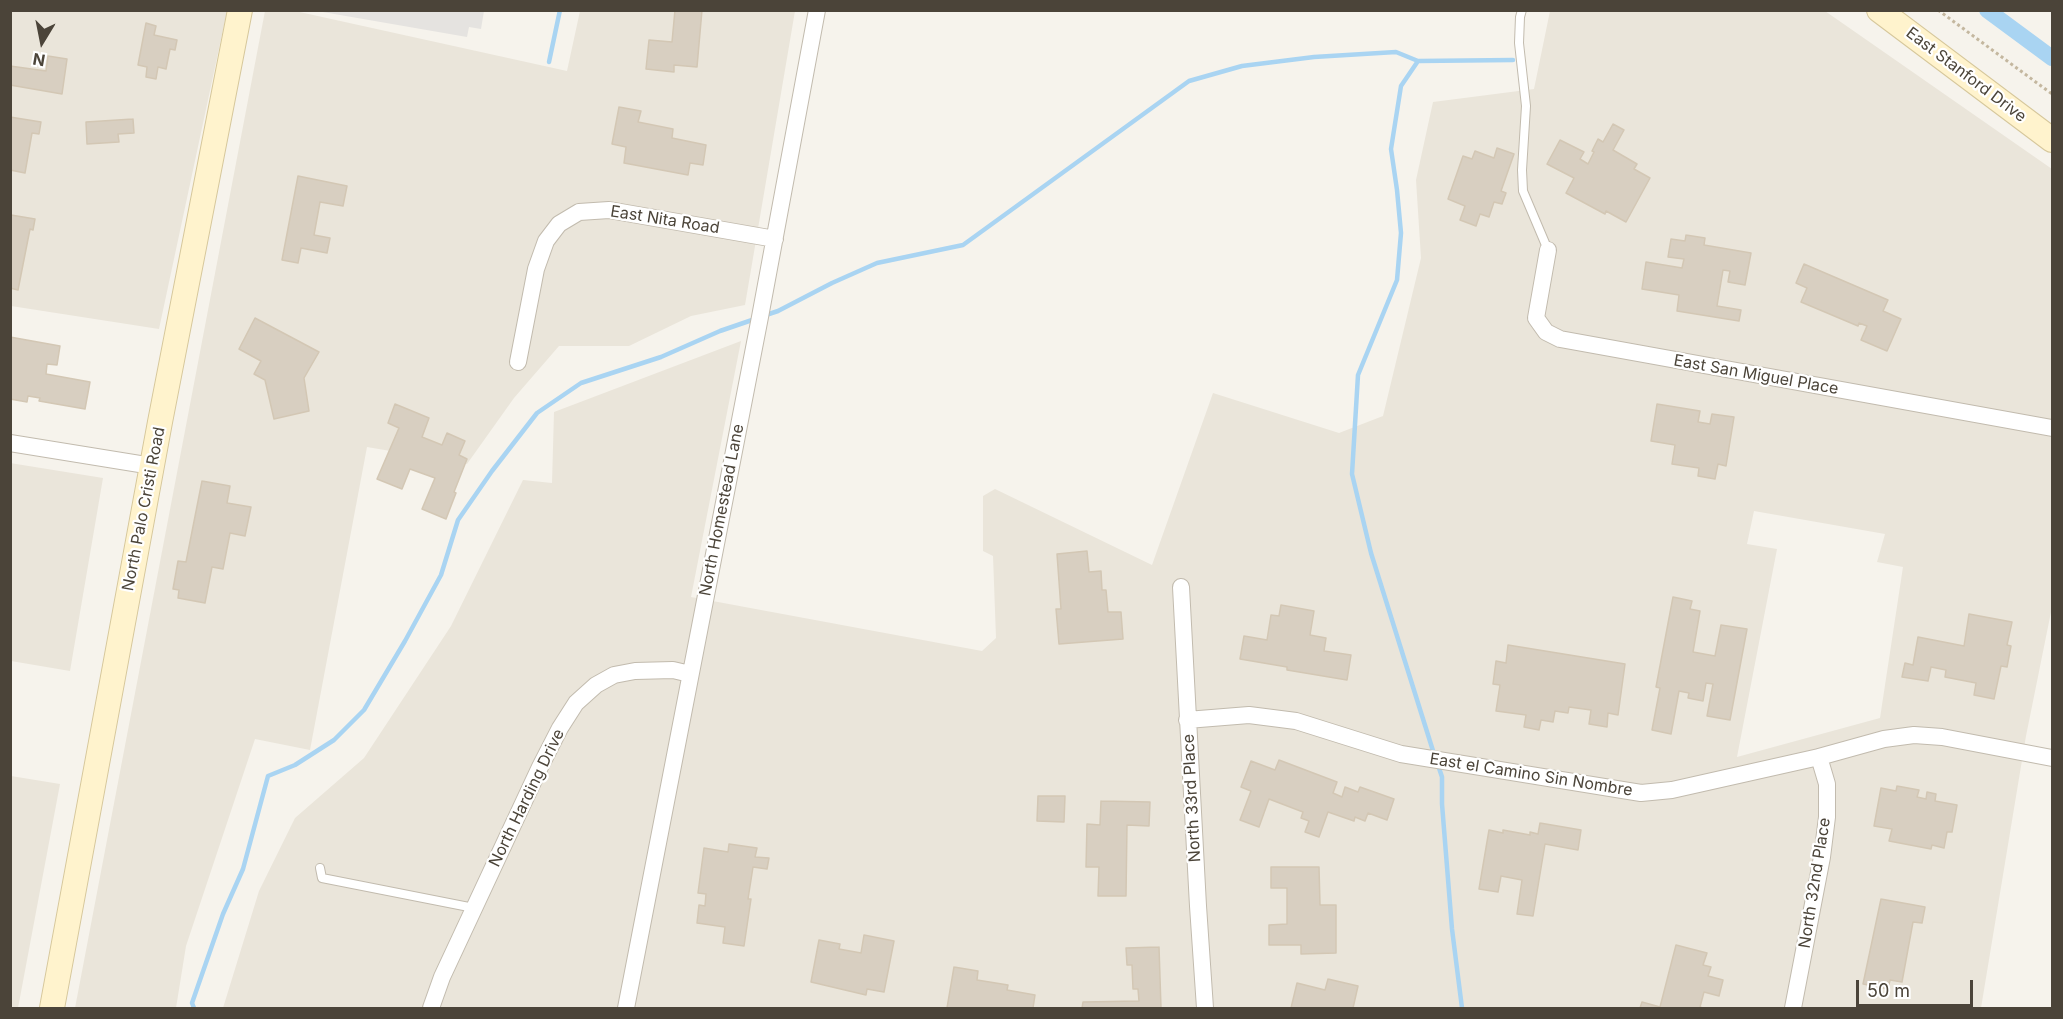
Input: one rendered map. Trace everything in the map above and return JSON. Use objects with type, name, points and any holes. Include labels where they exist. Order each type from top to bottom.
[{"type":"street","name":"North Palo Cristi Road","points":[[52,1008],[152,466],[240,10]]},
{"type":"street","name":"North Homestead Lane","points":[[626,1008],[817,10]]},
{"type":"street","name":"East Stanford Drive","points":[[1879,10],[2052,140]]},
{"type":"street","name":"East Nita Road","points":[[518,363],[536,270],[546,241],[559,224],[579,212],[609,210],[775,239]]},
{"type":"street","name":"East San Miguel Place","points":[[1548,250],[1536,318],[1546,332],[1560,339],[2052,428]]},
{"type":"street","points":[[10,443],[152,466]]},
{"type":"street","name":"North 33rd Place","points":[[1181,586],[1205,1008]]},
{"type":"street","name":"North Harding Drive","points":[[431,1008],[442,977],[540,767],[576,703],[596,685],[614,675],[636,671],[673,670],[690,674]]},
{"type":"street","name":"East el Camino Sin Nombre","points":[[1187,720],[1249,715],[1296,721],[1380,748],[1428,759],[1641,793],[1672,790],[1819,757],[1884,739],[1914,735],[1942,737],[2052,758]]},
{"type":"street","name":"North 32nd Place","points":[[1792,1008],[1822,857],[1827,817],[1827,784],[1819,757]]},
{"type":"lane","points":[[1522,10],[1519,43],[1526,106],[1523,191],[1548,250]]},
{"type":"lane","points":[[320,868],[322,878],[474,908]]},
{"type":"path","points":[[1938,10],[2052,94]]},
{"type":"shaded area","points":[[10,11],[227,11],[159,329],[11,306]]},
{"type":"shaded area","points":[[265,11],[295,11],[567,71],[580,11],[795,11],[745,305],[691,316],[629,346],[559,346],[514,398],[467,464],[367,447],[310,750],[255,739],[186,946],[176,1008],[75,1008]]},
{"type":"shaded area","points":[[317,11],[484,11],[481,29],[469,27],[467,37]]},
{"type":"shaded area","points":[[1550,11],[1825,11],[2052,169],[2052,607],[2026,736],[1981,1008],[223,1008],[259,891],[295,818],[364,758],[451,626],[523,480],[552,483],[554,412],[741,341],[691,597],[982,651],[996,638],[993,556],[983,551],[983,496],[995,489],[1152,565],[1213,393],[1339,433],[1383,416],[1421,258],[1416,180],[1433,102],[1534,89]],"holes":[[[1754,511],[1885,534],[1877,562],[1903,567],[1880,718],[1737,757],[1777,549],[1747,544]]]},
{"type":"shaded area","points":[[10,463],[103,478],[70,671],[11,661]]},
{"type":"shaded area","points":[[11,776],[60,784],[18,1008],[10,1008]]},
{"type":"building","points":[[675,10],[702,10],[697,67],[674,65],[674,72],[646,69],[649,40],[672,42]]},
{"type":"building","points":[[146,23],[156,26],[154,35],[177,40],[175,50],[170,49],[166,69],[158,67],[156,79],[146,77],[147,67],[138,65]]},
{"type":"building","points":[[48,56],[67,59],[62,94],[10,85],[10,66],[46,71]]},
{"type":"building","points":[[619,107],[641,111],[638,122],[673,129],[672,138],[706,145],[703,165],[690,163],[688,175],[624,163],[626,147],[612,144]]},
{"type":"building","points":[[10,117],[41,122],[39,134],[32,133],[25,173],[10,170]]},
{"type":"building","points":[[133,119],[134,133],[118,134],[119,142],[87,144],[86,122]]},
{"type":"building","points":[[1613,124],[1624,130],[1613,150],[1637,164],[1634,169],[1650,178],[1626,222],[1606,211],[1605,214],[1566,193],[1574,178],[1547,164],[1560,140],[1584,152],[1580,159],[1588,164],[1598,139],[1603,142]]},
{"type":"building","points":[[1497,148],[1514,154],[1501,191],[1506,193],[1502,204],[1494,202],[1489,217],[1480,214],[1476,226],[1460,220],[1465,206],[1448,199],[1463,156],[1472,159],[1475,151],[1494,158]]},
{"type":"building","points":[[298,176],[347,186],[343,206],[320,202],[314,235],[330,238],[327,253],[301,248],[298,263],[282,260]]},
{"type":"building","points":[[11,215],[35,219],[33,230],[30,229],[18,290],[10,288]]},
{"type":"building","points":[[1686,235],[1705,238],[1704,245],[1751,253],[1745,285],[1728,282],[1730,271],[1723,270],[1717,306],[1741,310],[1739,321],[1677,311],[1679,295],[1642,289],[1646,262],[1682,268],[1684,259],[1668,257],[1671,239],[1685,241]]},
{"type":"building","points":[[1804,264],[1888,300],[1883,311],[1901,319],[1887,351],[1861,340],[1867,326],[1859,323],[1858,326],[1801,302],[1807,288],[1796,283]]},
{"type":"building","points":[[255,318],[319,352],[304,378],[309,411],[274,419],[265,380],[254,374],[261,361],[239,349]]},
{"type":"building","points":[[10,337],[60,346],[57,365],[47,364],[46,374],[90,382],[85,409],[39,401],[40,398],[28,396],[27,402],[10,399]]},
{"type":"building","points":[[395,404],[429,418],[422,437],[442,445],[447,433],[465,441],[459,455],[467,459],[446,519],[422,509],[435,478],[410,469],[402,489],[377,479],[399,428],[388,423]]},
{"type":"building","points":[[1657,404],[1700,411],[1698,422],[1710,424],[1712,414],[1734,417],[1726,466],[1718,464],[1715,479],[1698,476],[1699,468],[1672,464],[1675,445],[1651,441]]},
{"type":"building","points":[[202,481],[230,486],[227,503],[251,507],[245,536],[230,533],[223,569],[212,567],[205,603],[178,598],[179,590],[173,589],[178,561],[186,562]]},
{"type":"building","points":[[1087,551],[1089,572],[1101,571],[1102,590],[1106,590],[1108,612],[1121,612],[1123,639],[1059,644],[1056,609],[1061,609],[1057,554]]},
{"type":"building","points":[[1673,597],[1692,601],[1690,609],[1700,611],[1693,652],[1715,656],[1721,625],[1747,629],[1730,720],[1707,716],[1713,684],[1706,683],[1703,701],[1688,698],[1689,693],[1679,691],[1671,734],[1652,730],[1660,688],[1656,687]]},
{"type":"building","points":[[1281,605],[1314,611],[1310,635],[1326,638],[1324,651],[1351,655],[1347,680],[1240,659],[1244,636],[1267,640],[1271,615],[1279,616]]},
{"type":"building","points":[[1969,614],[2012,622],[2007,645],[2011,646],[2007,667],[2001,666],[1994,699],[1974,695],[1976,683],[1945,677],[1946,670],[1931,667],[1928,681],[1902,677],[1905,663],[1913,665],[1918,637],[1964,646]]},
{"type":"building","points":[[1508,645],[1625,664],[1618,715],[1608,713],[1607,727],[1589,724],[1591,710],[1569,707],[1568,713],[1555,711],[1553,722],[1541,720],[1539,730],[1524,727],[1526,715],[1496,711],[1500,685],[1493,684],[1496,661],[1506,663]]},
{"type":"building","points":[[1279,760],[1337,782],[1333,793],[1342,797],[1345,787],[1358,792],[1360,787],[1394,799],[1387,820],[1368,813],[1365,821],[1355,817],[1354,821],[1328,812],[1319,837],[1305,832],[1309,821],[1301,818],[1303,812],[1269,799],[1259,827],[1240,820],[1251,791],[1241,787],[1251,761],[1275,770]]},
{"type":"building","points":[[1897,786],[1919,790],[1917,797],[1926,799],[1927,792],[1936,794],[1935,801],[1957,805],[1952,832],[1947,832],[1944,848],[1932,845],[1931,849],[1889,841],[1892,829],[1874,826],[1881,788],[1896,791]]},
{"type":"building","points":[[1038,796],[1065,796],[1064,822],[1037,821]]},
{"type":"building","points":[[1101,801],[1150,802],[1149,826],[1127,825],[1126,896],[1098,896],[1099,867],[1086,867],[1087,824],[1100,825]]},
{"type":"building","points":[[1540,823],[1581,830],[1578,850],[1545,844],[1533,916],[1517,914],[1522,880],[1501,876],[1498,892],[1479,889],[1489,830],[1503,833],[1503,830],[1530,835],[1530,832],[1538,834]]},
{"type":"building","points":[[729,844],[757,848],[755,857],[769,858],[767,869],[753,867],[744,946],[723,943],[725,927],[697,923],[699,905],[705,906],[706,894],[698,893],[704,848],[728,852]]},
{"type":"building","points":[[1271,867],[1319,867],[1320,905],[1336,905],[1336,953],[1301,954],[1301,945],[1269,945],[1269,925],[1287,924],[1287,888],[1271,888]]},
{"type":"building","points":[[1881,899],[1925,907],[1922,923],[1913,922],[1902,982],[1890,980],[1888,989],[1863,984]]},
{"type":"building","points":[[864,935],[894,941],[884,992],[867,989],[866,995],[811,982],[819,940],[840,944],[839,949],[861,953]]},
{"type":"building","points":[[1676,945],[1707,953],[1703,965],[1711,967],[1708,976],[1723,980],[1719,996],[1704,992],[1700,1007],[1703,1008],[1640,1008],[1642,1002],[1660,1007]]},
{"type":"building","points":[[1159,947],[1161,1008],[1082,1008],[1083,1002],[1139,1001],[1138,989],[1133,989],[1132,965],[1127,965],[1126,948]]},
{"type":"building","points":[[954,967],[978,971],[977,980],[1008,985],[1007,990],[1035,995],[1033,1008],[947,1008]]},
{"type":"building","points":[[1328,979],[1358,986],[1353,1008],[1291,1008],[1297,983],[1325,990]]},
{"type":"waterway","points":[[549,62],[560,10]]},
{"type":"waterway","points":[[1987,10],[2052,58]]},
{"type":"waterway","points":[[766,315],[877,263],[963,245],[1189,81],[1242,66],[1314,57],[1396,52],[1418,61],[1513,60]]},
{"type":"waterway","points":[[1418,61],[1401,86],[1391,149],[1401,233],[1397,280],[1358,375],[1352,474],[1371,553],[1434,754]]},
{"type":"waterway","points":[[194,1008],[192,1003],[223,914],[243,869],[268,776],[295,765],[334,740],[364,710],[441,575],[458,520],[537,413],[581,383],[661,357],[720,331],[755,319]]},
{"type":"waterway","points":[[1438,765],[1442,777],[1452,929],[1462,1008]]}]
